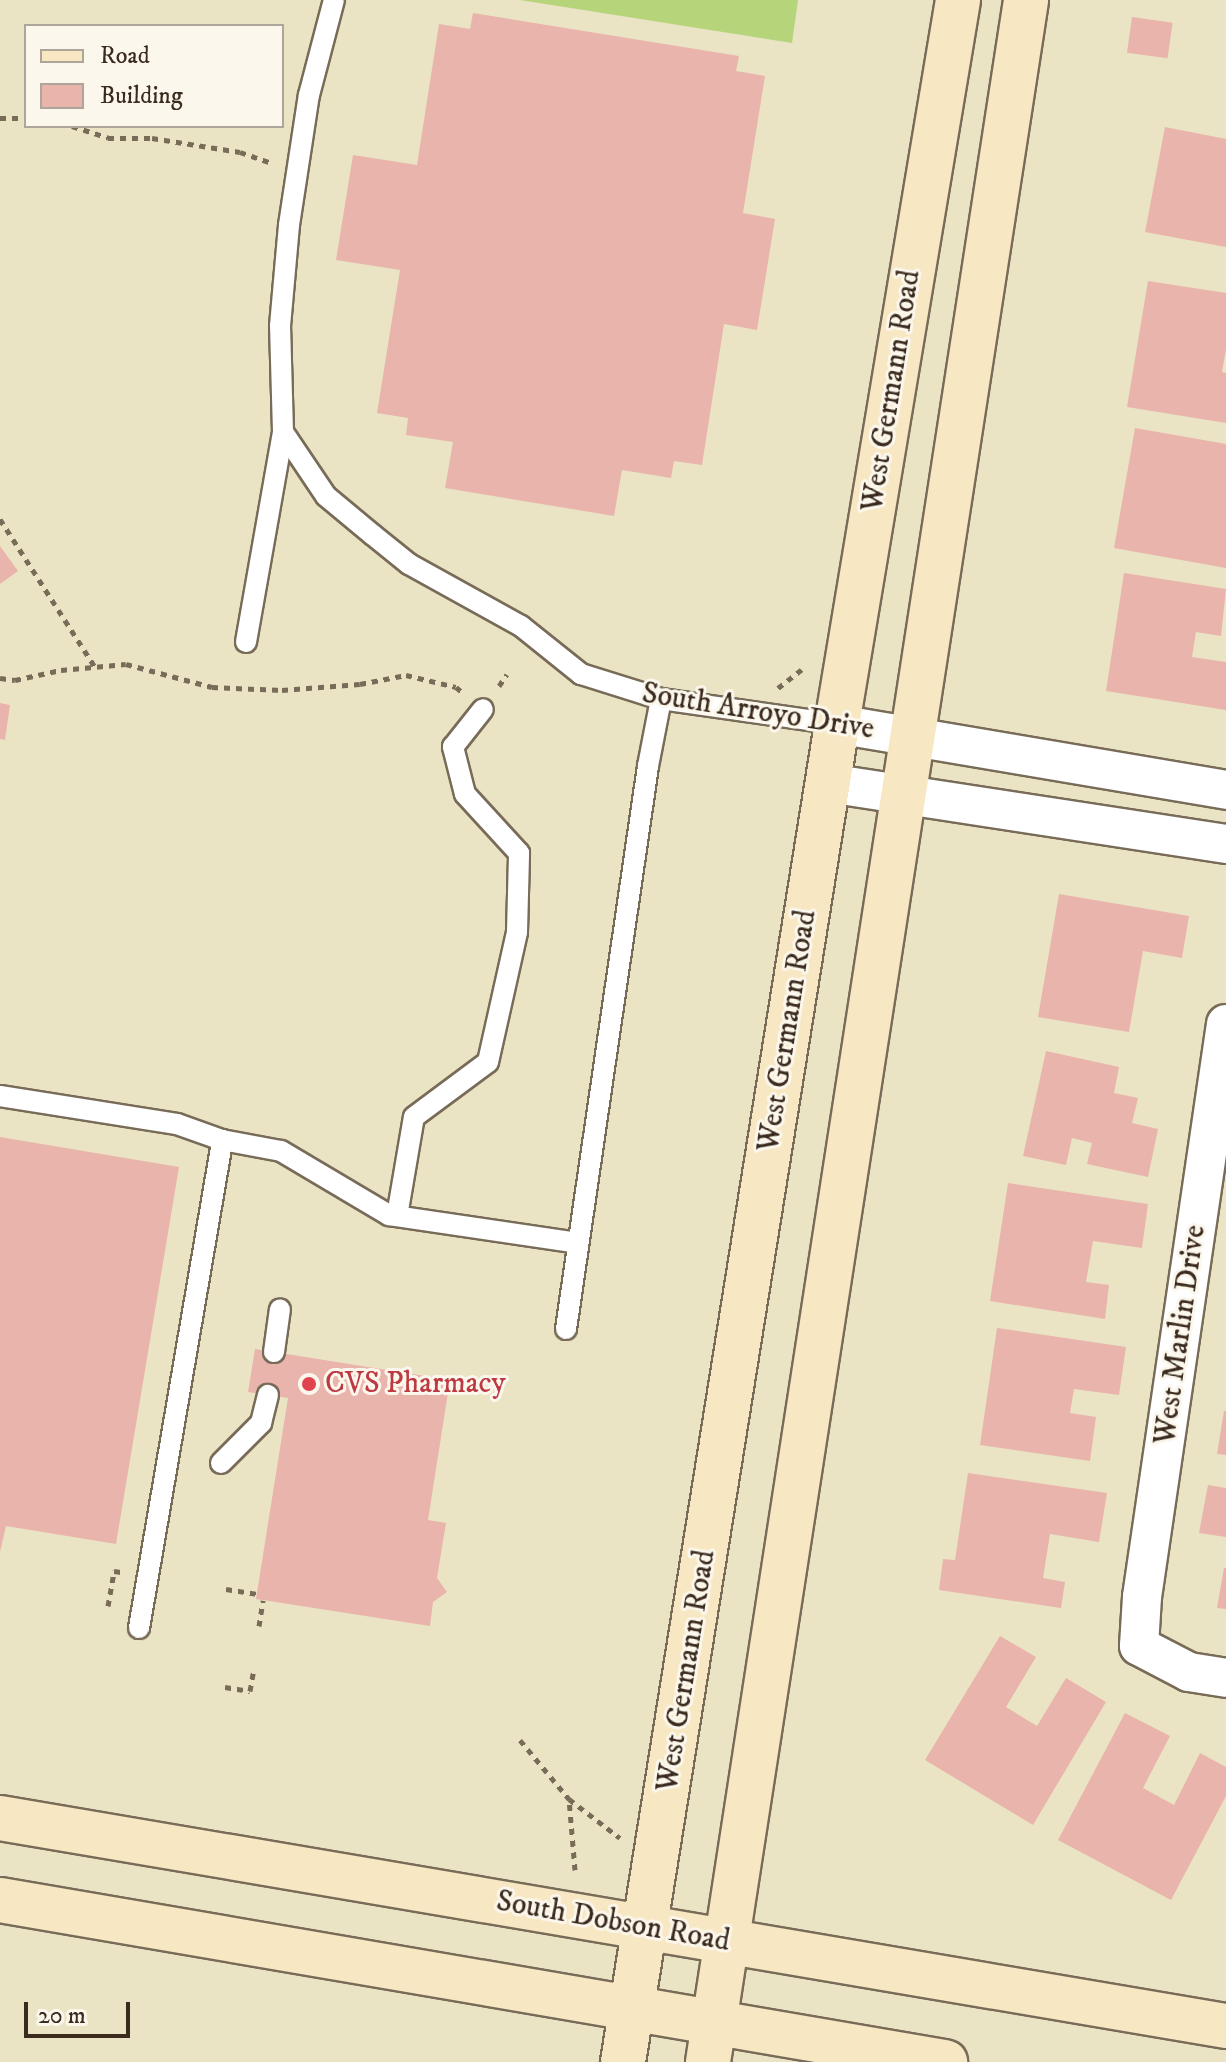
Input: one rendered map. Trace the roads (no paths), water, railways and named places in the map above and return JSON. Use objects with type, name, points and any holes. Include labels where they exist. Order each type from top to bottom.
[{"type":"main road","name":"West Germann Road","points":[[623,2062],[837,724],[958,0]]},
{"type":"main road","points":[[711,2042],[1026,0]]},
{"type":"main road","name":"South Dobson Road","points":[[0,1818],[1226,2026]]},
{"type":"main road","points":[[0,1900],[632,2008],[711,2042],[945,2062]]},
{"type":"street","name":"South Arroyo Drive","points":[[837,724],[1226,790]]},
{"type":"street","name":"South Arroyo Drive","points":[[828,783],[1226,844]]},
{"type":"street","name":"West Marlin Drive","points":[[1226,1024],[1142,1597],[1139,1646],[1189,1672],[1226,1678]]},
{"type":"lane","points":[[246,642],[283,432],[280,326],[298,169],[309,95],[334,0]]},
{"type":"lane","name":"South Arroyo Drive","points":[[283,432],[326,496],[409,564],[521,626],[581,674],[661,699],[837,724]]},
{"type":"lane","points":[[566,1329],[648,766],[661,699]]},
{"type":"lane","points":[[397,1216],[414,1117],[488,1062],[517,932],[519,853],[465,794],[453,747],[483,709]]},
{"type":"lane","points":[[0,1096],[177,1124],[222,1140],[281,1151],[397,1216],[578,1243]]},
{"type":"lane","points":[[139,1628],[222,1140]]},
{"type":"lane","points":[[274,1352],[280,1309]]},
{"type":"lane","points":[[221,1463],[261,1423],[268,1395]]},
{"type":"place","name":"CVS Pharmacy","points":[[309,1384]]}]
